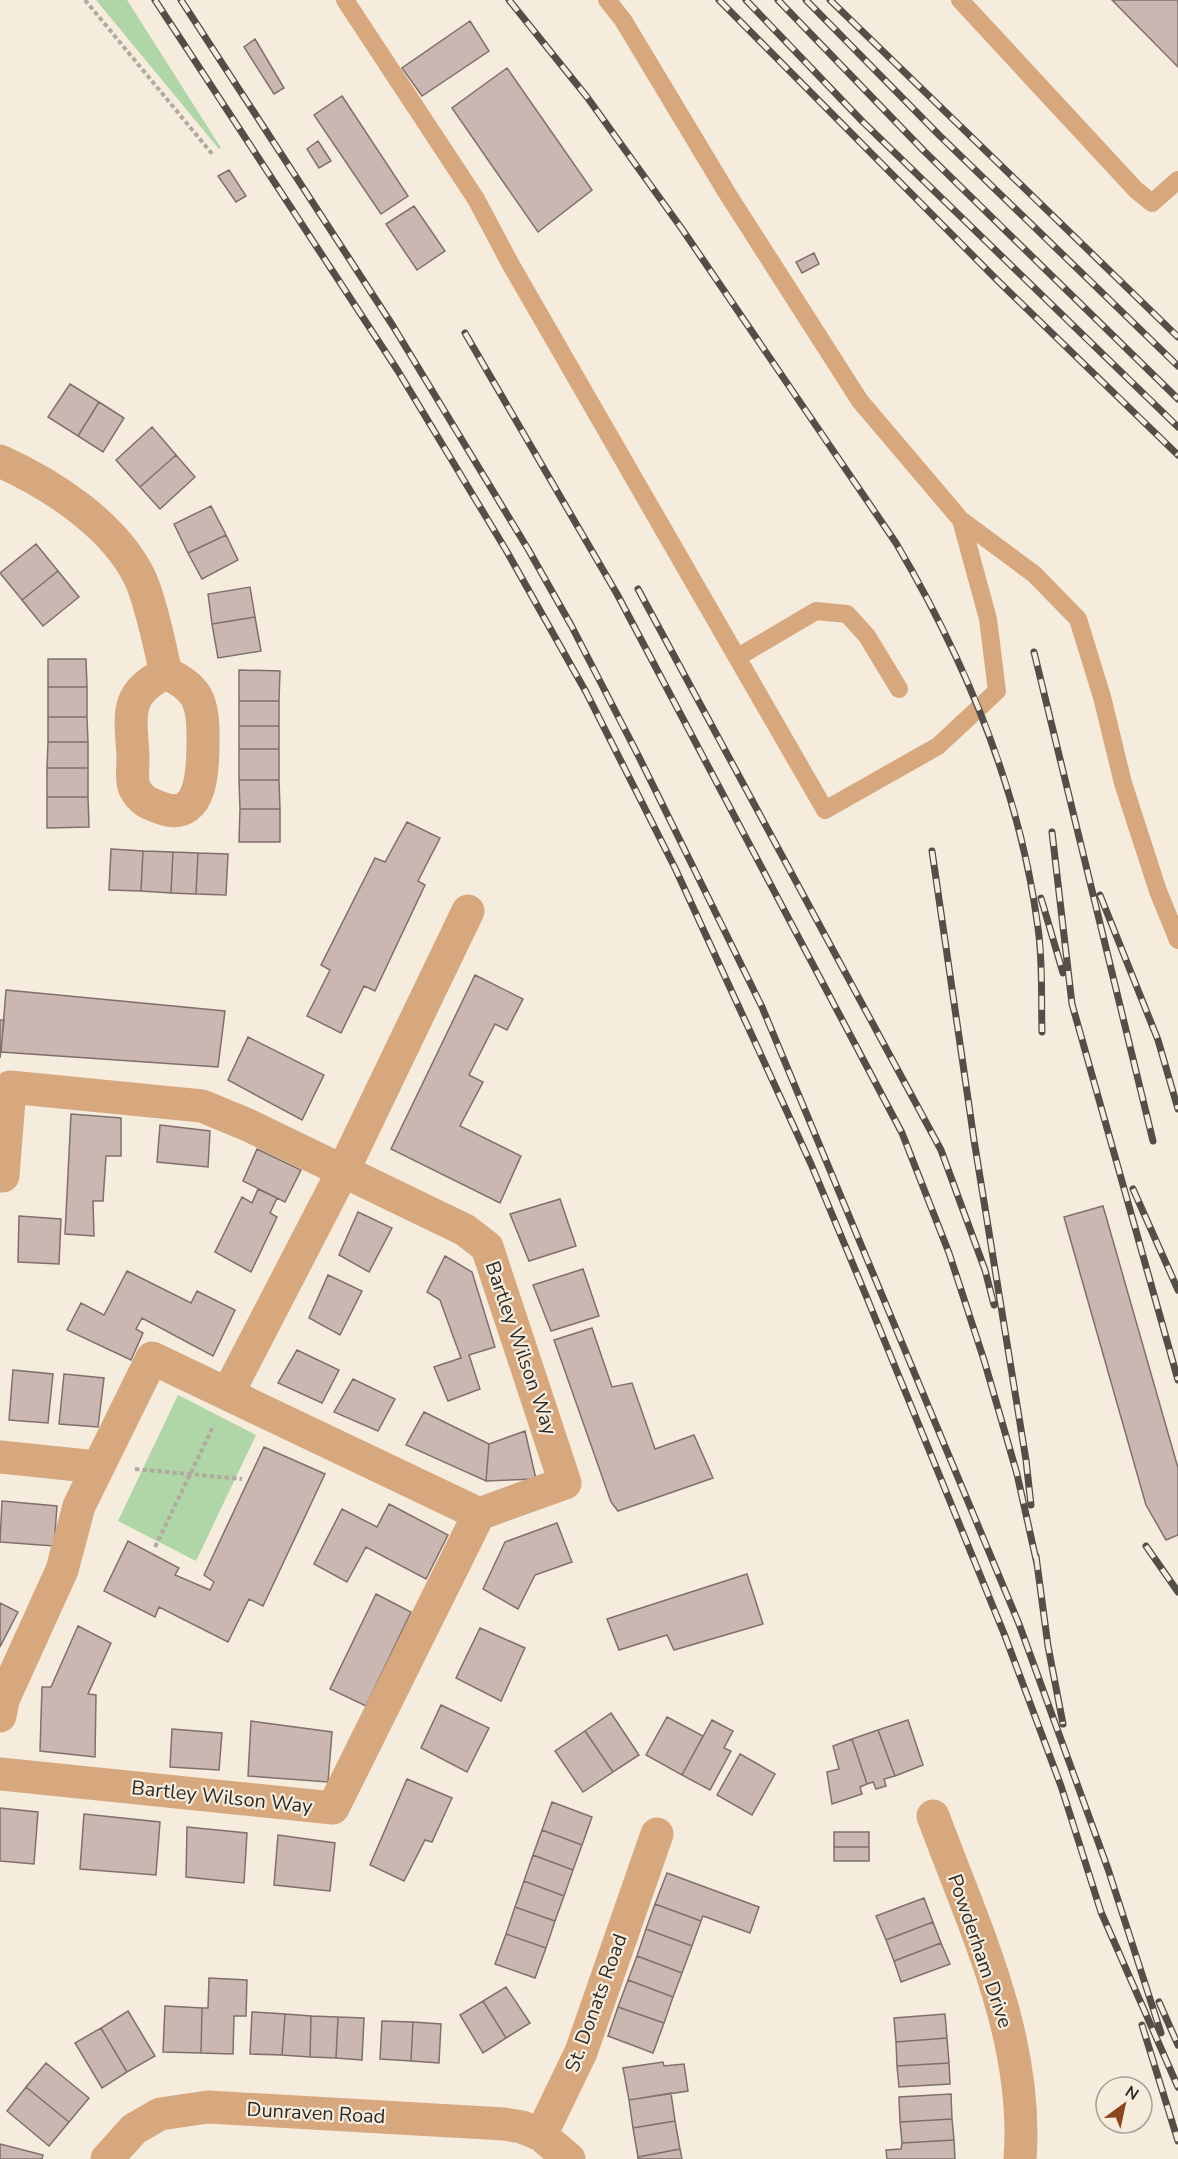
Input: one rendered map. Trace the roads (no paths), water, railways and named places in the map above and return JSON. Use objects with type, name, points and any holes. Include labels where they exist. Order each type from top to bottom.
[{"type":"street","points":[[0,461],[24,472],[66,497],[110,535],[139,576],[166,673]]},
{"type":"street","points":[[223,1405],[343,1170],[468,911]]},
{"type":"street","name":"Bartley Wilson Way","points":[[0,1774],[333,1808],[479,1514],[566,1482],[487,1247],[465,1230],[343,1170],[202,1106],[5,1087],[3,1176]]},
{"type":"street","points":[[0,1716],[3,1700],[62,1570],[79,1506],[152,1358],[223,1405],[479,1514]]},
{"type":"street","points":[[0,1457],[97,1467]]},
{"type":"street","name":"Powderham Drive","points":[[933,1816],[1003,2005],[1016,2068],[1023,2119],[1020,2159]]},
{"type":"street","name":"St. Donats Road","points":[[541,2135],[581,2052],[657,1834]]},
{"type":"street","name":"Dunraven Road","points":[[107,2159],[134,2129],[160,2114],[208,2107],[504,2124],[522,2127],[541,2135]]},
{"type":"street","points":[[541,2135],[569,2159]]},
{"type":"lane","points":[[345,0],[476,200],[511,265],[825,810],[938,746],[997,691],[987,619],[961,520]]},
{"type":"lane","points":[[607,0],[623,20],[727,193],[860,401],[961,520],[1034,574],[1078,619],[1102,697],[1123,783],[1158,891],[1178,940]]},
{"type":"lane","points":[[960,0],[1152,203],[1178,180]]},
{"type":"lane","points":[[738,657],[816,611],[847,614],[867,636],[899,689]]},
{"type":"railway","points":[[155,0],[398,371],[506,550],[586,692],[675,868],[811,1164],[867,1298],[1005,1636],[1061,1786],[1101,1912],[1178,2087]]},
{"type":"railway","points":[[181,0],[393,326],[528,549],[571,625],[639,757],[762,1007],[1019,1624],[1108,1869],[1161,2033]]},
{"type":"railway","points":[[509,0],[587,97],[682,229],[896,543],[945,634],[987,728],[1018,826],[1030,877],[1040,941],[1042,1032]]},
{"type":"railway","points":[[719,0],[997,280],[1178,455]]},
{"type":"railway","points":[[746,0],[862,121],[1178,427]]},
{"type":"railway","points":[[778,0],[924,151],[1178,399]]},
{"type":"railway","points":[[806,0],[940,136],[1178,366]]},
{"type":"railway","points":[[830,0],[1178,337]]},
{"type":"railway","points":[[465,333],[617,594],[902,1133],[949,1253],[984,1360],[1017,1474],[1037,1564]]},
{"type":"railway","points":[[638,589],[941,1150],[985,1270],[994,1305]]},
{"type":"railway","points":[[1034,652],[1153,1141]]},
{"type":"railway","points":[[1052,832],[1072,1004],[1178,1380]]},
{"type":"railway","points":[[932,851],[1031,1505]]},
{"type":"railway","points":[[1100,895],[1158,1040],[1178,1109]]},
{"type":"railway","points":[[1041,898],[1063,973]]},
{"type":"railway","points":[[1133,1189],[1178,1290]]},
{"type":"railway","points":[[1146,1546],[1178,1592]]},
{"type":"railway","points":[[1036,1556],[1048,1646],[1063,1724]]},
{"type":"railway","points":[[1159,2002],[1178,2045]]},
{"type":"railway","points":[[1142,2025],[1178,2141]]}]
